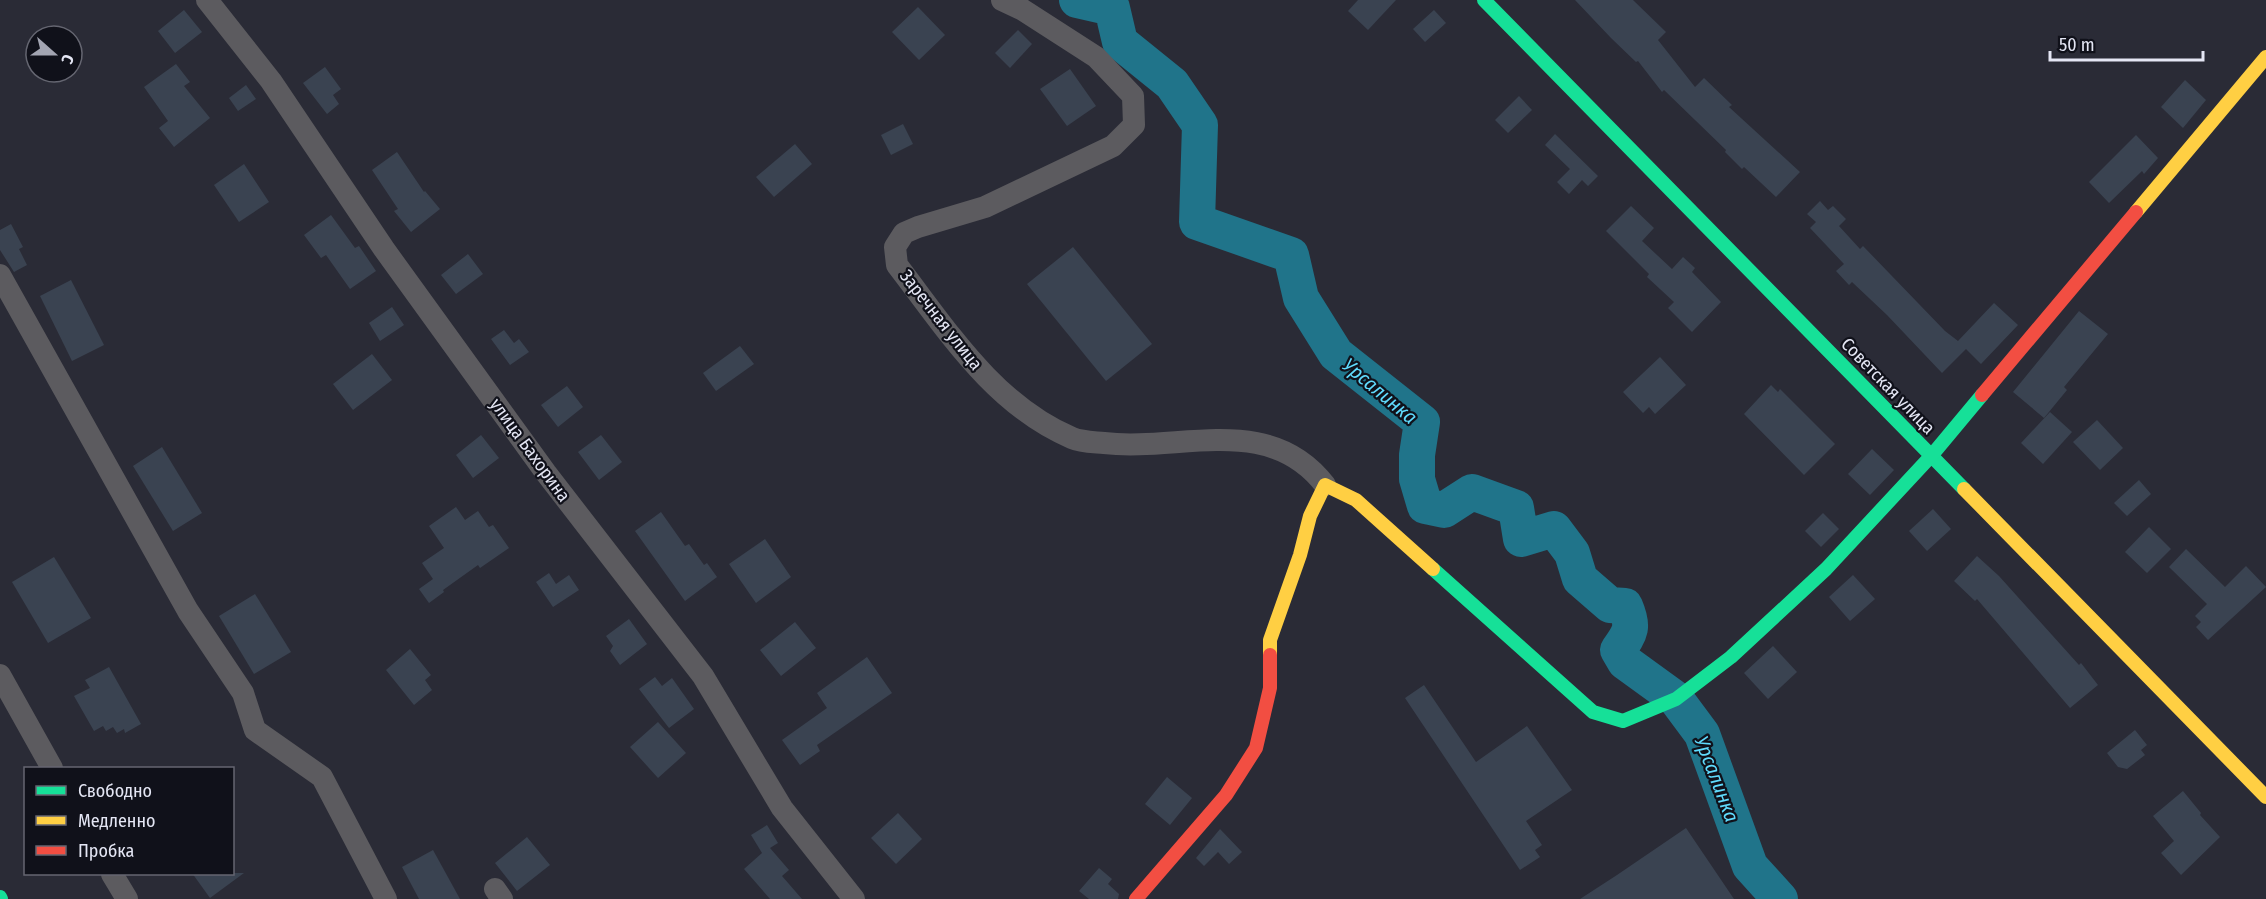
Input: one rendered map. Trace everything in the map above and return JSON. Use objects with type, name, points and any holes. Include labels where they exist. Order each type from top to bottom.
[{"type":"street","name":"улица Бахорина","points":[[207,0],[272,81],[384,249],[546,473],[703,676],[782,808],[854,899]]},
{"type":"street","name":"Заречная улица","points":[[1002,0],[1023,10],[1096,57],[1133,96],[1134,125],[1113,146],[985,207],[904,233],[895,247],[897,265],[975,367],[1018,406],[1074,439],[1118,445],[1234,439],[1286,450],[1314,471],[1325,485]]},
{"type":"street","name":"Советская улица","points":[[1484,0],[2266,797]]},
{"type":"street","points":[[1136,899],[1226,795],[1256,748],[1270,688],[1270,640],[1300,555],[1310,516],[1325,485],[1356,500],[1593,712],[1623,721],[1676,699],[1731,657],[1826,569],[1932,455],[2266,57]]},
{"type":"street","points":[[0,275],[188,611],[243,693],[255,730],[322,777],[386,899]]},
{"type":"street","points":[[0,675],[51,767]]},
{"type":"street","points":[[113,875],[127,899]]},
{"type":"building","points":[[1358,0],[1396,0],[1368,30],[1348,11]]},
{"type":"building","points":[[1575,0],[1633,0],[1666,32],[1658,40],[1695,87],[1704,78],[1732,105],[1729,107],[1800,172],[1776,197],[1744,167],[1742,169],[1725,152],[1726,150],[1664,90],[1662,92],[1638,61],[1636,62],[1611,38]]},
{"type":"building","points":[[918,7],[945,35],[919,60],[892,32]]},
{"type":"building","points":[[184,10],[202,32],[175,53],[158,31]]},
{"type":"building","points":[[1434,10],[1446,23],[1425,42],[1413,29]]},
{"type":"building","points":[[1018,30],[1032,44],[1010,68],[995,53]]},
{"type":"building","points":[[176,64],[190,82],[184,86],[210,118],[174,147],[159,128],[168,121],[144,87]]},
{"type":"building","points":[[325,67],[341,89],[333,95],[339,104],[327,114],[303,83]]},
{"type":"building","points":[[1070,69],[1096,106],[1067,126],[1040,89]]},
{"type":"building","points":[[2185,80],[2206,100],[2183,128],[2161,107]]},
{"type":"building","points":[[246,85],[256,99],[238,111],[229,98]]},
{"type":"building","points":[[1519,96],[1532,110],[1508,133],[1495,120]]},
{"type":"building","points":[[903,124],[913,144],[891,155],[881,135]]},
{"type":"building","points":[[1555,134],[1598,176],[1588,186],[1582,180],[1569,194],[1557,182],[1570,169],[1545,145]]},
{"type":"building","points":[[2136,135],[2158,158],[2144,174],[2142,171],[2109,203],[2089,182]]},
{"type":"building","points":[[795,144],[812,164],[774,197],[756,177]]},
{"type":"building","points":[[397,152],[424,192],[440,209],[411,232],[394,211],[398,209],[372,170]]},
{"type":"building","points":[[244,164],[269,202],[239,222],[214,185]]},
{"type":"building","points":[[1820,201],[1828,210],[1833,206],[1846,219],[1839,226],[1860,249],[1863,246],[1945,331],[1958,341],[1994,303],[2018,325],[1981,364],[1966,349],[1942,373],[1887,315],[1852,282],[1849,285],[1836,271],[1844,264],[1810,228],[1816,222],[1807,214]]},
{"type":"building","points":[[1631,206],[1654,228],[1642,241],[1672,269],[1683,257],[1695,268],[1692,272],[1721,302],[1692,332],[1668,308],[1674,302],[1647,277],[1649,274],[1606,231]]},
{"type":"building","points":[[331,215],[355,248],[359,246],[376,271],[350,289],[326,255],[321,258],[304,235]]},
{"type":"building","points":[[11,224],[23,247],[19,249],[27,265],[14,272],[0,250],[0,230]]},
{"type":"building","points":[[1073,247],[1152,344],[1106,381],[1027,284]]},
{"type":"building","points":[[468,254],[483,274],[456,294],[441,275]]},
{"type":"building","points":[[71,280],[104,345],[72,361],[40,296]]},
{"type":"building","points":[[392,307],[404,325],[380,341],[369,323]]},
{"type":"building","points":[[2079,311],[2108,334],[2064,387],[2067,390],[2044,418],[2013,392]]},
{"type":"building","points":[[504,330],[514,343],[519,339],[529,352],[510,365],[491,339]]},
{"type":"building","points":[[740,346],[754,364],[716,391],[703,373]]},
{"type":"building","points":[[372,354],[392,380],[353,410],[333,384]]},
{"type":"building","points":[[1660,357],[1686,385],[1655,414],[1649,407],[1643,413],[1623,392]]},
{"type":"building","points":[[1771,385],[1778,392],[1780,389],[1835,444],[1804,475],[1744,414]]},
{"type":"building","points":[[567,386],[583,407],[558,427],[541,405]]},
{"type":"building","points":[[2050,412],[2072,432],[2043,464],[2021,443]]},
{"type":"building","points":[[2097,420],[2123,448],[2100,470],[2073,442]]},
{"type":"building","points":[[481,435],[499,458],[473,478],[456,455]]},
{"type":"building","points":[[601,435],[622,462],[599,480],[578,452]]},
{"type":"building","points":[[162,447],[202,513],[173,531],[133,466]]},
{"type":"building","points":[[1872,449],[1894,470],[1870,495],[1848,474]]},
{"type":"building","points":[[2139,480],[2151,494],[2127,516],[2114,503]]},
{"type":"building","points":[[456,507],[465,520],[478,511],[489,527],[493,525],[509,548],[480,568],[478,565],[429,603],[419,589],[433,579],[422,563],[444,548],[429,526]]},
{"type":"building","points":[[1933,509],[1951,529],[1927,551],[1909,531]]},
{"type":"building","points":[[661,512],[685,546],[689,544],[704,565],[707,563],[717,577],[685,601],[635,531]]},
{"type":"building","points":[[1823,513],[1839,529],[1821,547],[1805,531]]},
{"type":"building","points":[[2149,527],[2171,549],[2147,573],[2125,552]]},
{"type":"building","points":[[765,539],[791,577],[756,603],[729,564]]},
{"type":"building","points":[[2186,549],[2225,587],[2246,566],[2266,587],[2208,640],[2196,627],[2201,622],[2195,616],[2207,604],[2169,567]]},
{"type":"building","points":[[1977,556],[1999,576],[2079,665],[2081,663],[2098,685],[2070,708],[1977,599],[1975,601],[1954,581]]},
{"type":"building","points":[[54,557],[91,618],[48,643],[12,582]]},
{"type":"building","points":[[549,573],[556,584],[569,575],[579,590],[553,607],[536,582]]},
{"type":"building","points":[[1853,575],[1875,599],[1850,621],[1829,597]]},
{"type":"building","points":[[255,594],[291,652],[254,674],[219,616]]},
{"type":"building","points":[[629,619],[647,644],[620,665],[610,651],[613,646],[606,636]]},
{"type":"building","points":[[795,622],[816,648],[781,676],[760,650]]},
{"type":"building","points":[[1773,646],[1797,672],[1768,699],[1744,673]]},
{"type":"building","points":[[410,649],[431,675],[425,680],[432,690],[414,705],[386,670]]},
{"type":"building","points":[[867,657],[892,693],[817,745],[820,751],[800,765],[782,740],[827,708],[817,693]]},
{"type":"building","points":[[109,667],[141,724],[125,733],[124,729],[117,733],[113,727],[106,731],[103,726],[94,731],[74,696],[90,688],[85,680]]},
{"type":"building","points":[[655,677],[662,686],[672,678],[694,709],[669,728],[639,689]]},
{"type":"building","points":[[1424,685],[1476,762],[1527,726],[1572,790],[1526,821],[1542,845],[1535,850],[1540,857],[1520,870],[1405,698]]},
{"type":"building","points":[[658,722],[686,753],[658,778],[630,747]]},
{"type":"building","points":[[2135,730],[2147,745],[2141,750],[2145,755],[2127,769],[2118,767],[2107,753]]},
{"type":"building","points":[[1167,777],[1192,798],[1170,825],[1145,804]]},
{"type":"building","points":[[2183,791],[2220,837],[2181,875],[2161,853],[2174,841],[2153,816]]},
{"type":"building","points":[[898,813],[922,839],[896,864],[871,838]]},
{"type":"building","points":[[767,825],[778,843],[770,848],[789,870],[782,876],[802,899],[770,899],[744,869],[762,853],[751,835]]},
{"type":"building","points":[[1686,828],[1734,899],[1580,899],[1617,875]]},
{"type":"building","points":[[1220,829],[1242,852],[1229,864],[1218,852],[1204,866],[1196,858]]},
{"type":"building","points":[[527,837],[550,865],[517,891],[495,863]]},
{"type":"building","points":[[433,850],[460,899],[419,899],[402,867]]},
{"type":"building","points":[[1099,868],[1112,879],[1108,884],[1119,894],[1118,899],[1089,899],[1079,891]]},
{"type":"building","points":[[244,873],[210,898],[193,875]]},
{"type":"waterway","name":"Урсалинка","points":[[1077,0],[1112,8],[1120,42],[1172,84],[1200,125],[1197,222],[1291,255],[1301,298],[1336,354],[1422,422],[1417,455],[1417,479],[1425,506],[1444,510],[1472,492],[1516,508],[1521,539],[1554,529],[1572,553],[1580,579],[1610,605],[1625,606],[1630,619],[1630,629],[1618,650],[1625,662],[1676,699],[1702,734],[1750,866],[1780,899]]},
{"type":"traffic: fast","points":[[1484,0],[1964,489]]},
{"type":"traffic: fast","points":[[1433,569],[1593,712],[1623,721],[1676,699],[1731,657],[1826,569],[1932,455],[1982,395]]},
{"type":"traffic: slow","points":[[2136,212],[2266,57]]},
{"type":"traffic: slow","points":[[1270,655],[1270,640],[1300,555],[1310,516],[1325,485],[1356,500],[1433,569]]},
{"type":"traffic: slow","points":[[1964,489],[2266,797]]},
{"type":"traffic: jam","points":[[1982,395],[2136,212]]},
{"type":"traffic: jam","points":[[1136,899],[1226,795],[1256,748],[1270,688],[1270,655]]}]
